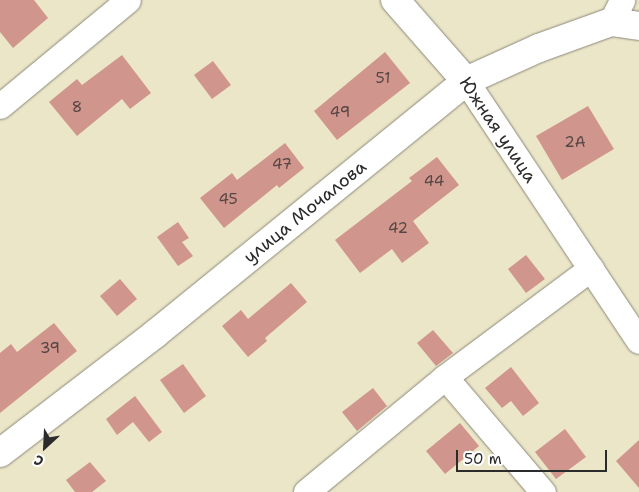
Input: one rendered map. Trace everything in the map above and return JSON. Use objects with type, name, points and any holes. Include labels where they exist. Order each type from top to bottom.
[{"type":"street","points":[[0,106],[128,0]]},
{"type":"street","name":"Южная улица","points":[[395,0],[466,81],[639,341]]},
{"type":"street","points":[[616,11],[639,26]]},
{"type":"street","name":"улица Мочалова","points":[[0,453],[155,334],[466,81],[616,11]]},
{"type":"street","points":[[306,492],[445,377],[591,268]]},
{"type":"street","points":[[445,377],[543,492]]},
{"type":"building","points":[[0,0],[34,0],[48,18],[13,48],[0,32]]},
{"type":"building","points":[[385,52],[410,83],[337,140],[314,111]]},
{"type":"building","points":[[122,55],[151,93],[130,109],[122,99],[77,136],[49,102],[77,79],[82,85]]},
{"type":"building","points":[[213,61],[231,85],[212,99],[194,75]]},
{"type":"building","points":[[588,106],[614,149],[562,180],[536,136]]},
{"type":"building","points":[[285,143],[304,168],[279,188],[277,185],[224,228],[200,198],[232,173],[237,180]]},
{"type":"building","points":[[437,157],[459,185],[413,221],[429,243],[402,263],[392,249],[360,273],[335,240],[412,181],[409,178]]},
{"type":"building","points":[[178,222],[189,238],[182,242],[193,256],[178,266],[157,237]]},
{"type":"building","points":[[526,255],[545,279],[526,293],[508,269]]},
{"type":"building","points":[[120,279],[137,299],[117,316],[100,296]]},
{"type":"building","points":[[291,283],[307,302],[265,338],[267,341],[248,357],[222,326],[241,310],[248,319]]},
{"type":"building","points":[[54,323],[77,351],[0,413],[0,353],[11,344],[17,352]]},
{"type":"building","points":[[433,330],[453,353],[436,366],[417,343]]},
{"type":"building","points":[[183,364],[206,396],[184,413],[160,380]]},
{"type":"building","points":[[511,367],[539,403],[523,416],[511,401],[502,408],[485,388]]},
{"type":"building","points":[[373,388],[387,406],[357,431],[342,412]]},
{"type":"building","points":[[135,396],[162,432],[149,442],[133,422],[117,435],[106,419]]},
{"type":"building","points":[[460,423],[479,446],[445,474],[426,451]]},
{"type":"building","points":[[565,429],[586,457],[556,479],[535,452]]},
{"type":"building","points":[[639,440],[639,488],[616,461]]},
{"type":"building","points":[[90,462],[106,481],[92,492],[75,492],[66,480]]}]
